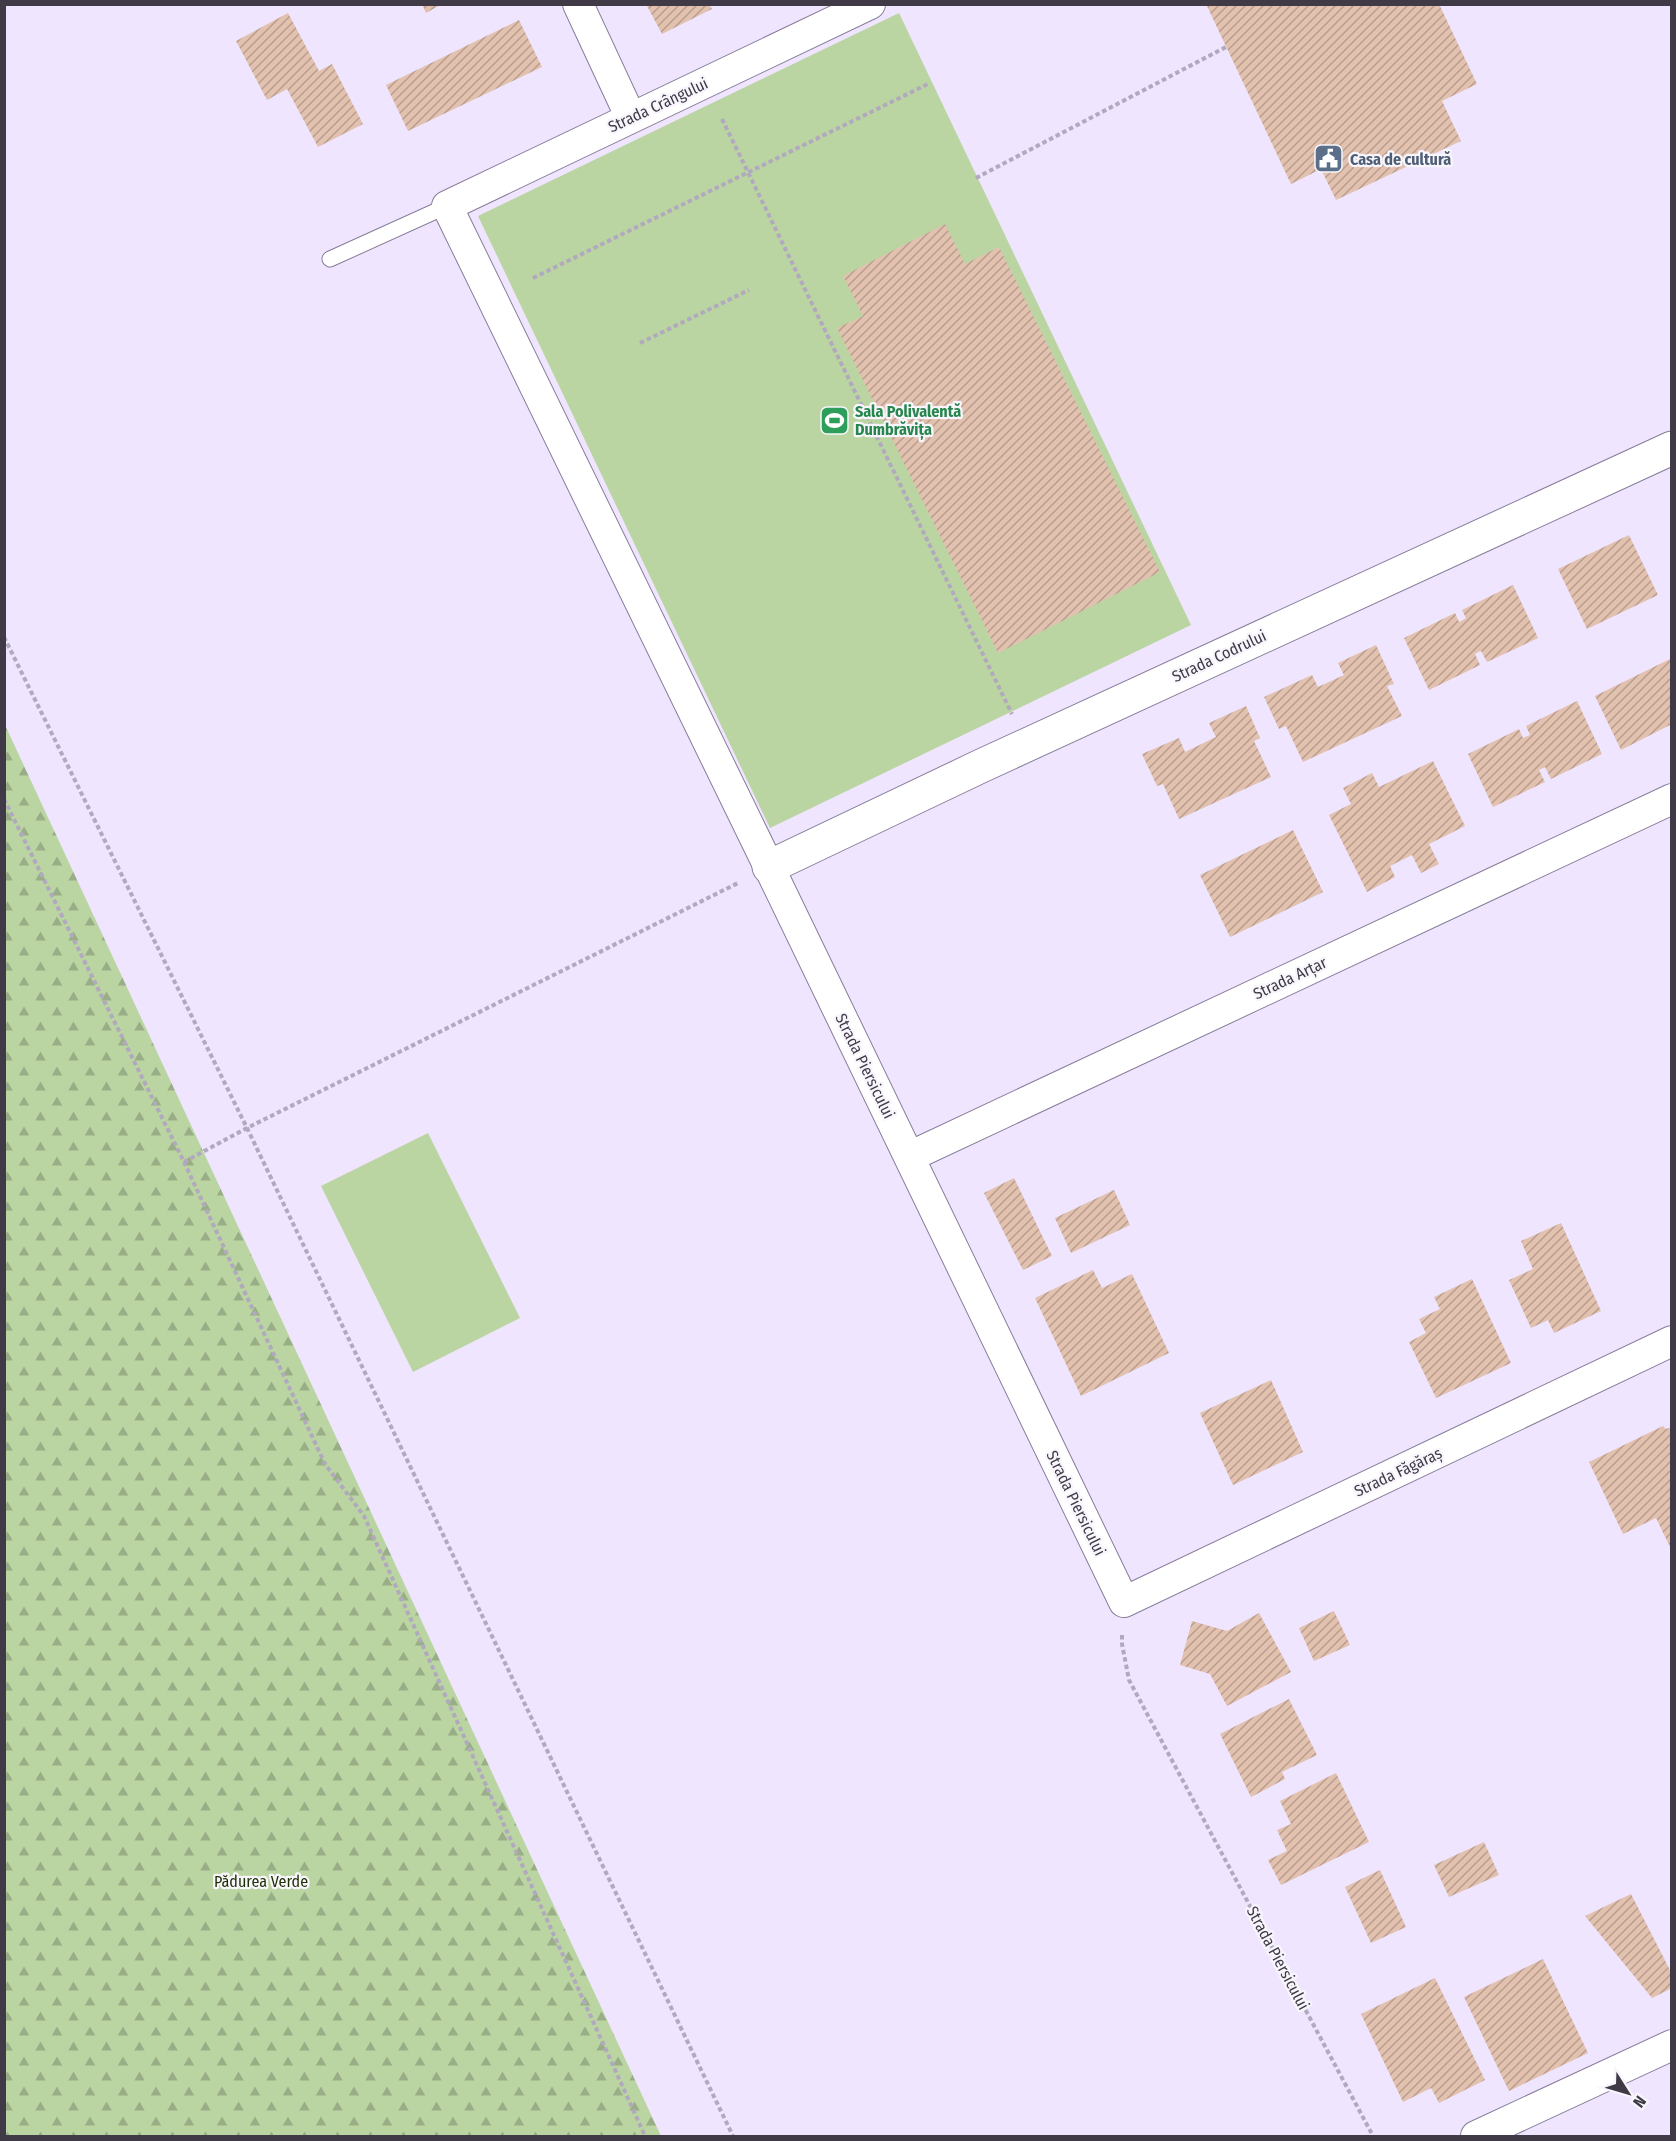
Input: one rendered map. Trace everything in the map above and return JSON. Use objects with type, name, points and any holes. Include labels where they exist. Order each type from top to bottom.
[{"type":"street","points":[[578,4],[631,118]]},
{"type":"street","name":"Strada Crângului","points":[[447,207],[870,4]]},
{"type":"street","name":"Strada Piersicului","points":[[447,207],[1124,1602]]},
{"type":"street","name":"Strada Codrului","points":[[769,867],[992,760],[1671,448]]},
{"type":"street","name":"Strada Arțar","points":[[909,1157],[1671,799]]},
{"type":"street","name":"Strada Făgăraș","points":[[1124,1602],[1671,1341]]},
{"type":"street","points":[[1476,2136],[1671,2045]]},
{"type":"lane","points":[[330,259],[447,207]]},
{"type":"path","points":[[976,178],[1226,47]]},
{"type":"path","points":[[533,278],[928,84]]},
{"type":"path","points":[[722,119],[1015,719]]},
{"type":"path","points":[[640,343],[749,290]]},
{"type":"path","points":[[4,638],[247,1128],[733,2136]]},
{"type":"path","points":[[4,799],[184,1162],[325,1464],[364,1515],[645,2136]]},
{"type":"path","points":[[184,1162],[247,1128],[769,867]]},
{"type":"path","name":"Strada Piersicului","points":[[1124,1602],[1122,1644],[1129,1680],[1373,2136]]},
{"type":"green space","name":"Sala Polivalentă Dumbrăvița","points":[[899,13],[1191,625],[770,828],[478,216]]},
{"type":"green space","name":"Pădurea Verde","points":[[5,725],[661,2136],[5,2136]]},
{"type":"green space","points":[[428,1133],[520,1318],[413,1372],[321,1186]]},
{"type":"building","points":[[422,4],[442,4],[426,13]]},
{"type":"building","points":[[646,4],[709,4],[712,9],[662,34]]},
{"type":"building","points":[[1206,4],[1439,4],[1477,84],[1442,101],[1461,141],[1336,200],[1321,169],[1291,184]]},
{"type":"building","points":[[288,13],[319,71],[332,64],[363,124],[318,147],[287,89],[267,100],[236,41]]},
{"type":"building","points":[[519,20],[542,67],[408,131],[386,85]]},
{"type":"building","points":[[945,224],[965,264],[999,247],[1160,572],[998,653],[837,328],[863,316],[843,276]]},
{"type":"building","points":[[1629,535],[1658,595],[1587,629],[1558,569]]},
{"type":"building","points":[[1513,585],[1538,638],[1487,662],[1481,651],[1478,652],[1475,654],[1480,665],[1429,690],[1404,638],[1455,613],[1459,622],[1466,618],[1462,610]]},
{"type":"building","points":[[1376,645],[1394,684],[1387,686],[1402,716],[1303,762],[1286,726],[1279,729],[1264,697],[1312,675],[1318,687],[1344,675],[1338,663]]},
{"type":"building","points":[[1672,658],[1672,724],[1621,750],[1595,696]]},
{"type":"building","points":[[1577,701],[1602,754],[1551,779],[1545,767],[1539,770],[1545,782],[1493,807],[1468,754],[1519,729],[1523,738],[1530,735],[1526,726]]},
{"type":"building","points":[[1246,706],[1260,738],[1254,741],[1271,777],[1179,819],[1163,784],[1157,786],[1142,754],[1179,738],[1185,752],[1216,737],[1209,723]]},
{"type":"building","points":[[1433,761],[1465,826],[1429,844],[1439,864],[1421,873],[1412,855],[1390,866],[1395,877],[1367,892],[1329,815],[1351,804],[1343,788],[1372,773],[1379,787]]},
{"type":"building","points":[[1293,830],[1323,892],[1230,937],[1200,875]]},
{"type":"building","points":[[1014,1178],[1052,1256],[1023,1270],[984,1193]]},
{"type":"building","points":[[1114,1190],[1130,1225],[1071,1253],[1055,1218]]},
{"type":"building","points":[[1561,1223],[1601,1311],[1554,1333],[1548,1320],[1531,1328],[1509,1280],[1533,1269],[1521,1241]]},
{"type":"building","points":[[1093,1270],[1102,1288],[1132,1274],[1169,1353],[1081,1396],[1035,1298]]},
{"type":"building","points":[[1472,1279],[1511,1363],[1436,1398],[1409,1342],[1426,1333],[1419,1319],[1440,1309],[1434,1297]]},
{"type":"building","points":[[1271,1380],[1303,1452],[1233,1485],[1200,1413]]},
{"type":"building","points":[[1663,1426],[1666,1429],[1672,1427],[1672,1551],[1656,1518],[1623,1534],[1589,1462]]},
{"type":"building","points":[[1334,1611],[1350,1645],[1314,1661],[1299,1628]]},
{"type":"building","points":[[1259,1613],[1291,1672],[1227,1706],[1210,1674],[1180,1665],[1192,1621],[1227,1631]]},
{"type":"building","points":[[1289,1699],[1317,1755],[1282,1772],[1285,1779],[1251,1797],[1220,1734]]},
{"type":"building","points":[[1336,1773],[1369,1842],[1281,1885],[1268,1860],[1287,1851],[1277,1830],[1291,1824],[1280,1801]]},
{"type":"building","points":[[1484,1842],[1499,1875],[1449,1897],[1434,1865]]},
{"type":"building","points":[[1380,1870],[1406,1927],[1371,1943],[1345,1887]]},
{"type":"building","points":[[1631,1894],[1672,1974],[1672,1988],[1652,1998],[1585,1916]]},
{"type":"building","points":[[1543,1959],[1588,2053],[1509,2091],[1464,1997]]},
{"type":"building","points":[[1435,1978],[1485,2080],[1439,2103],[1431,2088],[1403,2102],[1361,2014]]},
{"type":"place","name":"Casa de cultură","points":[[1329,159]]},
{"type":"place","name":"Sala Polivalentă Dumbrăvița","points":[[834,420]]}]
